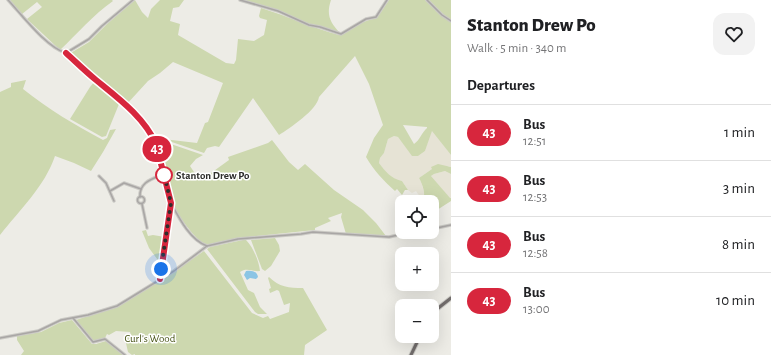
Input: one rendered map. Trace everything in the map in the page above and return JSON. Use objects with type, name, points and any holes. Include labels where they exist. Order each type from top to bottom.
[{"type":"main road","points":[[439,307],[451,298]]},
{"type":"main road","points":[[411,355],[417,343]]},
{"type":"street","points":[[8,0],[35,30],[57,50],[66,53],[114,94],[138,118],[154,141],[171,203],[188,229],[199,241],[207,246]]},
{"type":"street","points":[[66,53],[89,39],[133,0]]},
{"type":"street","points":[[240,0],[278,11],[309,24],[320,26],[341,34],[366,19],[376,17],[387,0]]},
{"type":"street","points":[[427,0],[442,15],[451,21]]},
{"type":"street","points":[[147,228],[142,204],[138,202],[140,197],[140,189],[149,180],[164,174]]},
{"type":"street","points":[[99,176],[106,183],[114,201]]},
{"type":"street","points":[[110,190],[124,184],[140,189]]},
{"type":"street","points":[[140,197],[144,198],[145,200],[142,204]]},
{"type":"street","points":[[160,279],[171,203]]},
{"type":"street","points":[[439,228],[451,225]]},
{"type":"street","points":[[0,338],[38,331],[61,320],[117,306],[179,267],[207,246],[238,239],[314,232],[386,237],[395,235]]},
{"type":"street","points":[[73,318],[93,342],[107,340],[125,355]]},
{"type":"shaded area","points":[[432,130],[451,155],[451,167],[449,166],[432,169],[419,178],[424,195],[419,195],[416,191],[412,193],[402,181],[393,179],[387,174],[379,163],[388,139],[394,136],[398,137],[412,155],[418,156],[425,151]]},
{"type":"shaded area","points":[[445,171],[451,174],[450,199],[431,176]]},
{"type":"green space","points":[[10,0],[113,1],[92,18],[60,50],[27,19],[42,7],[37,2],[22,14]]},
{"type":"green space","points":[[135,0],[142,12],[148,18],[151,9],[160,0],[184,0],[179,7],[173,8],[170,21],[180,24],[178,35],[226,63],[234,64],[236,60],[238,39],[254,41],[264,35],[267,20],[260,18],[259,16],[261,8],[339,35],[361,23],[377,18],[389,0],[425,0],[443,17],[451,22],[451,155],[432,131],[425,151],[418,156],[412,156],[398,137],[394,136],[388,139],[379,163],[391,176],[402,181],[408,190],[405,190],[402,195],[397,189],[395,191],[383,180],[366,157],[374,138],[383,125],[369,84],[355,56],[319,97],[308,113],[279,135],[253,98],[219,147],[215,146],[207,148],[204,153],[163,139],[197,143],[205,123],[208,122],[223,83],[173,62],[148,81],[126,105],[117,94],[69,54],[89,42]],"holes":[[[403,125],[427,127],[414,144]]]},
{"type":"green space","points":[[241,0],[331,0],[329,14],[331,22],[340,33],[308,24],[277,10]]},
{"type":"green space","points":[[429,0],[451,0],[451,20],[443,14]]},
{"type":"green space","points":[[26,80],[23,89],[72,123],[103,140],[107,138],[110,130],[116,129],[91,171],[55,156],[45,178],[0,235],[0,92],[11,87],[11,83]]},
{"type":"green space","points":[[95,81],[119,104],[106,136],[102,137],[70,119]]},
{"type":"green space","points":[[272,140],[289,162],[298,170],[305,164],[334,190],[363,210],[386,236],[346,234],[341,217],[342,213],[328,218],[331,221],[315,228],[315,230],[248,237],[207,245],[201,242],[184,222],[173,204],[155,142],[165,142],[203,155],[196,159],[190,166],[200,181],[229,160],[228,157],[268,143]]},
{"type":"green space","points":[[438,164],[451,167],[451,174],[445,171],[431,176],[451,198],[451,201],[439,209],[439,195],[424,195],[424,190],[419,178],[432,169],[431,167]]},
{"type":"green space","points":[[146,230],[148,236],[153,235],[165,237],[160,263],[149,248],[142,231]]},
{"type":"green space","points":[[275,238],[279,245],[280,251],[271,266],[265,271],[262,269],[251,240]]},
{"type":"green space","points":[[246,240],[249,243],[253,250],[260,271],[248,270],[240,272],[248,290],[254,293],[260,307],[267,314],[258,314],[255,312],[207,249],[210,247]]},
{"type":"green space","name":"Curl's Wood","points":[[204,251],[252,313],[263,318],[268,316],[270,319],[289,312],[290,303],[284,305],[279,291],[277,290],[270,293],[269,289],[271,288],[269,277],[284,286],[303,288],[327,330],[305,345],[304,355],[132,355],[128,352],[125,339],[126,336],[131,335],[130,332],[116,331],[109,335],[107,334],[105,338],[95,342],[92,341],[76,320],[118,306],[172,273]]},
{"type":"green space","points":[[72,320],[92,344],[106,341],[123,355],[21,355],[24,351],[17,340],[17,336],[41,332],[59,323]]},
{"type":"water","points":[[246,271],[254,271],[258,277],[256,279],[250,278],[247,280],[244,275]]},
{"type":"bus line","name":"43","points":[[66,53],[134,113],[156,144],[171,203],[160,279]]},
{"type":"place","name":"Stanton Drew Po","points":[[164,175]]},
{"type":"route","points":[[161,269],[171,203],[164,175]]}]
